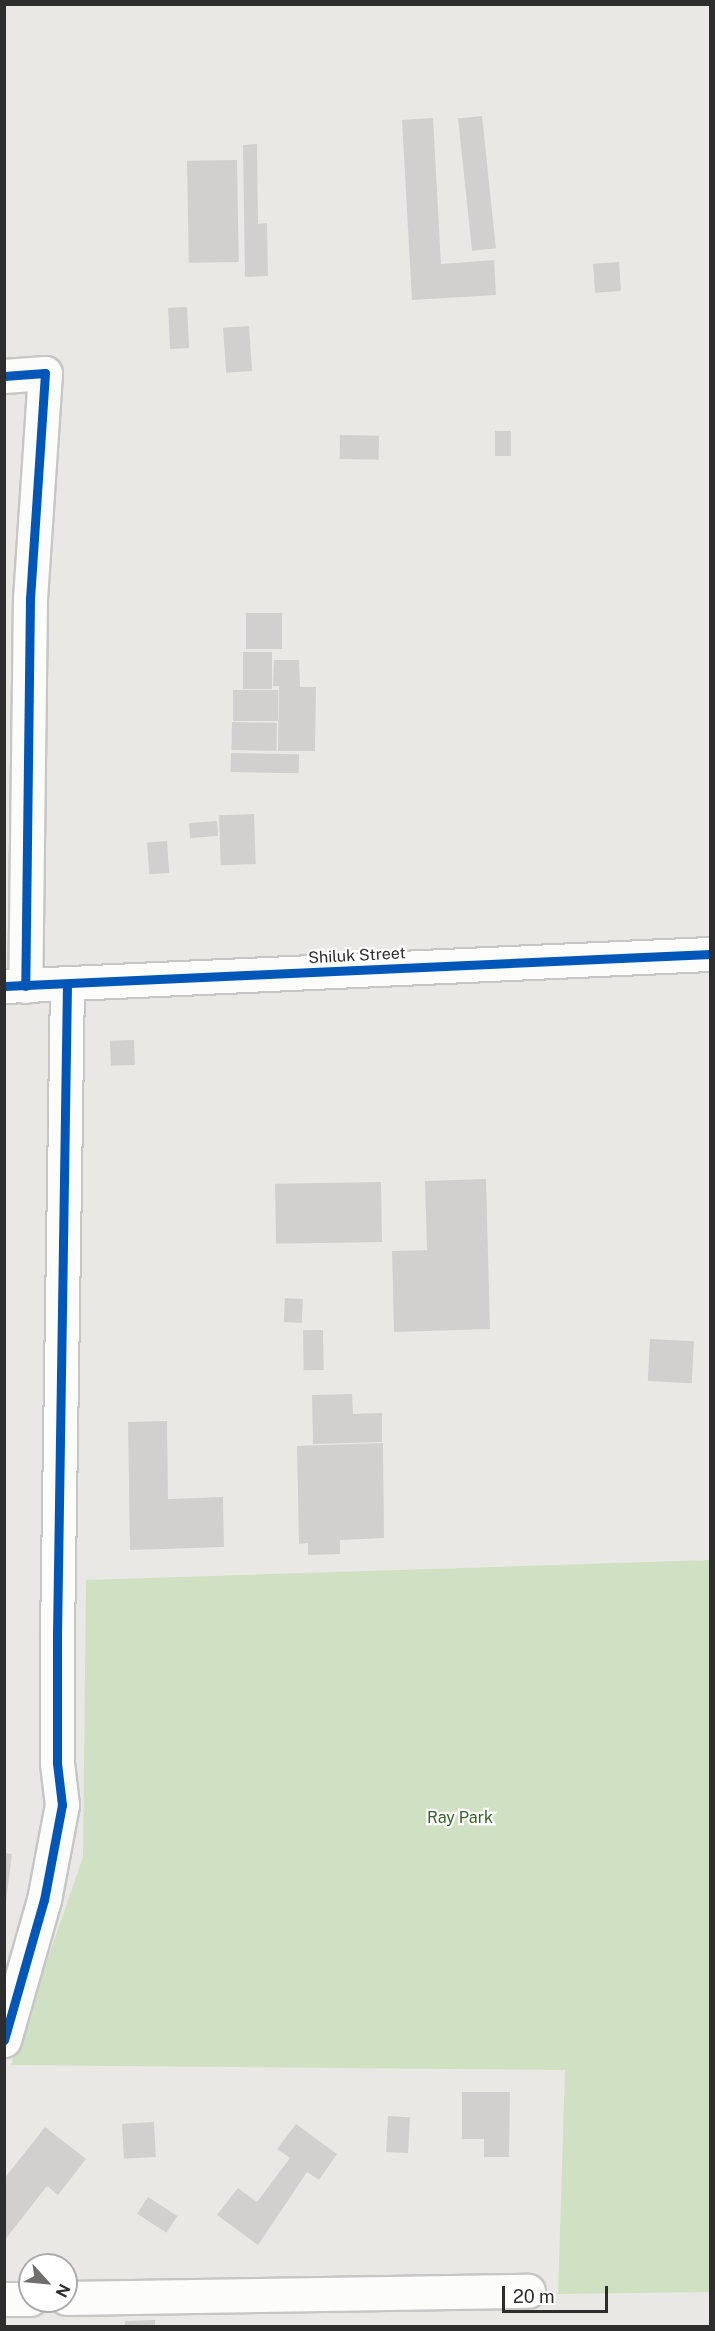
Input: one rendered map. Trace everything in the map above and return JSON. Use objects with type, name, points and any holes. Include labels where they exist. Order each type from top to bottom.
[{"type":"street","points":[[4,375],[45,373],[30,598],[14,986]]},
{"type":"street","name":"Shiluk Street","points":[[14,986],[711,954]]},
{"type":"street","points":[[4,2040],[44,1900],[62,1805],[57,1635],[67,984]]},
{"type":"street","points":[[78,2298],[528,2291]]},
{"type":"green space","name":"Ray Park","points":[[710,1560],[710,2292],[558,2294],[565,2070],[11,2065],[83,1857],[86,1580]]},
{"type":"building","points":[[482,116],[496,248],[472,251],[458,119]]},
{"type":"building","points":[[433,118],[441,264],[494,260],[496,295],[412,300],[402,120]]},
{"type":"building","points":[[257,144],[258,224],[267,223],[268,276],[245,277],[243,145]]},
{"type":"building","points":[[237,160],[239,262],[189,263],[187,161]]},
{"type":"building","points":[[619,262],[621,291],[595,293],[593,264]]},
{"type":"building","points":[[187,307],[189,348],[170,349],[168,308]]},
{"type":"building","points":[[249,326],[252,371],[226,373],[223,328]]},
{"type":"building","points":[[495,431],[511,431],[511,456],[495,456]]},
{"type":"building","points":[[340,435],[379,436],[379,460],[340,459]]},
{"type":"building","points":[[246,613],[282,613],[282,649],[246,649]]},
{"type":"building","points":[[243,652],[272,652],[272,689],[243,689]]},
{"type":"building","points":[[274,660],[299,660],[300,687],[316,687],[315,751],[278,751],[279,686],[273,686]]},
{"type":"building","points":[[233,690],[278,690],[278,721],[233,721]]},
{"type":"building","points":[[232,722],[277,723],[277,751],[232,750]]},
{"type":"building","points":[[231,753],[299,754],[299,773],[231,772]]},
{"type":"building","points":[[254,814],[256,864],[221,865],[219,815]]},
{"type":"building","points":[[217,821],[218,836],[190,838],[189,823]]},
{"type":"building","points":[[167,841],[169,873],[149,874],[147,842]]},
{"type":"building","points":[[134,1040],[135,1065],[111,1066],[110,1041]]},
{"type":"building","points":[[486,1179],[490,1329],[394,1332],[392,1251],[427,1250],[425,1181]]},
{"type":"building","points":[[381,1182],[382,1242],[276,1244],[275,1184]]},
{"type":"building","points":[[285,1298],[303,1299],[302,1323],[284,1322]]},
{"type":"building","points":[[303,1330],[323,1330],[324,1370],[304,1370]]},
{"type":"building","points":[[650,1339],[694,1341],[692,1383],[648,1381]]},
{"type":"building","points":[[352,1394],[353,1414],[382,1413],[382,1442],[313,1444],[312,1395]]},
{"type":"building","points":[[167,1421],[168,1499],[223,1497],[224,1547],[130,1550],[128,1422]]},
{"type":"building","points":[[383,1443],[384,1538],[340,1540],[340,1554],[308,1555],[308,1543],[299,1544],[297,1446]]},
{"type":"building","points":[[4,1853],[12,1854],[6,1901],[4,1901]]},
{"type":"building","points":[[462,2092],[510,2092],[509,2157],[484,2157],[484,2139],[462,2139]]},
{"type":"building","points":[[388,2116],[410,2117],[408,2153],[386,2152]]},
{"type":"building","points":[[154,2122],[156,2157],[124,2159],[122,2124]]},
{"type":"building","points":[[296,2124],[337,2154],[319,2180],[307,2172],[258,2245],[217,2215],[238,2188],[257,2202],[290,2158],[277,2149]]},
{"type":"building","points":[[45,2127],[86,2159],[58,2195],[47,2186],[4,2241],[4,2179]]},
{"type":"building","points":[[148,2197],[177,2216],[166,2233],[137,2214]]},
{"type":"building","points":[[155,2320],[155,2326],[125,2326],[125,2321]]},
{"type":"cycle path","points":[[4,376],[45,373],[30,598],[25,986]]},
{"type":"cycle path","points":[[4,986],[710,954]]},
{"type":"cycle path","points":[[4,2040],[44,1900],[62,1805],[57,1763],[57,1635],[67,984]]}]
